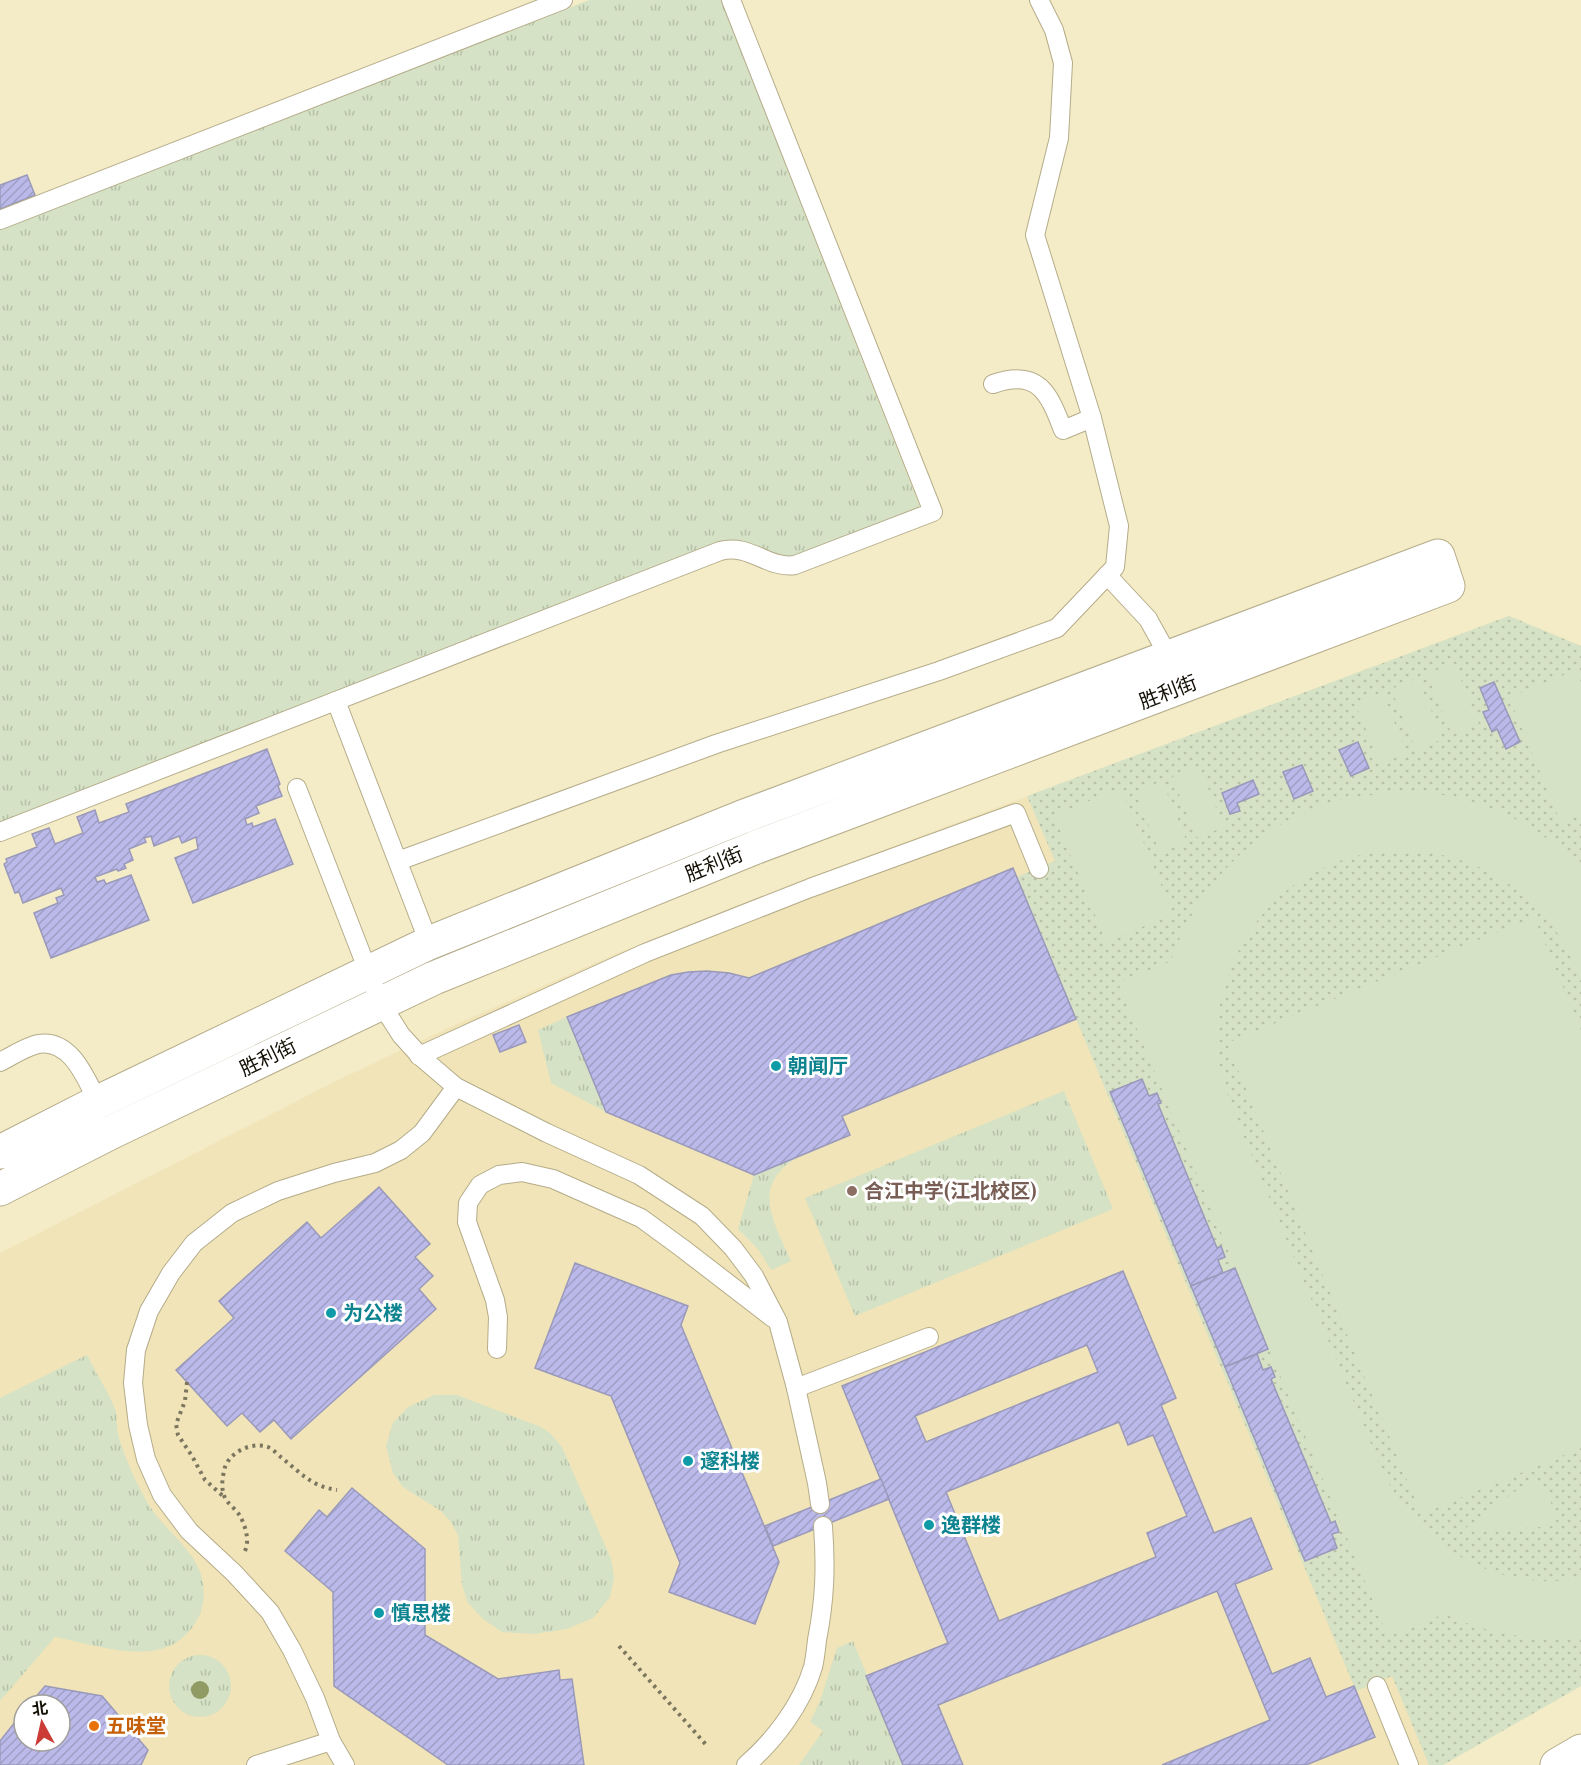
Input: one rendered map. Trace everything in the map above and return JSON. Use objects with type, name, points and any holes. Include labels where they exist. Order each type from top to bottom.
[{"type":"street","name":"胜利街","points":[[0,1152],[98,1102],[429,943],[742,817],[1169,657],[1443,571],[444,973],[114,1131],[0,1190]]},
{"type":"street","points":[[1557,1765],[1581,1751]]},
{"type":"lane","points":[[0,220],[563,0]]},
{"type":"lane","points":[[0,832],[720,551],[742,550],[781,565],[795,565],[933,512],[731,0]]},
{"type":"lane","points":[[398,861],[716,744],[939,671],[1057,628],[1114,567],[1119,526],[1092,418],[1035,235],[1059,138],[1063,63],[1054,30],[1039,0]]},
{"type":"lane","points":[[993,384],[1017,378],[1040,387],[1048,395],[1063,430],[1092,418]]},
{"type":"lane","points":[[1107,575],[1148,619],[1169,657]]},
{"type":"lane","points":[[336,701],[429,943]]},
{"type":"lane","points":[[297,788],[380,1002],[401,1035],[419,1056],[456,1087],[547,1133],[639,1175],[702,1216],[733,1248],[754,1276],[778,1322],[796,1389],[820,1504]]},
{"type":"lane","points":[[419,1056],[645,953],[810,888],[1016,813],[1039,869]]},
{"type":"lane","points":[[0,1062],[29,1047],[40,1044],[53,1045],[66,1051],[75,1061],[98,1102]]},
{"type":"lane","points":[[345,1765],[331,1741],[315,1698],[292,1650],[270,1612],[234,1573],[189,1531],[162,1495],[146,1459],[138,1425],[133,1383],[136,1350],[149,1311],[171,1273],[194,1243],[232,1214],[278,1191],[375,1162],[401,1150],[422,1133],[456,1087]]},
{"type":"lane","points":[[497,1349],[498,1317],[495,1300],[467,1222],[468,1203],[480,1185],[499,1175],[522,1172],[553,1179],[641,1218],[778,1322]]},
{"type":"lane","points":[[796,1389],[929,1337]]},
{"type":"lane","points":[[746,1765],[774,1737],[800,1698],[813,1667],[823,1608],[826,1562],[823,1526]]},
{"type":"lane","points":[[1377,1686],[1408,1765]]},
{"type":"lane","points":[[256,1765],[331,1741]]},
{"type":"path","points":[[187,1382],[185,1401],[176,1424],[178,1435],[205,1480],[240,1516],[246,1531],[247,1546],[234,1573]]},
{"type":"path","points":[[225,1498],[221,1483],[224,1466],[235,1452],[254,1446],[268,1447],[308,1480],[322,1488],[337,1490]]},
{"type":"path","points":[[619,1646],[708,1747]]},
{"type":"shaded area","name":"合江中学(江北校区)","points":[[1509,616],[1581,646],[1443,1765],[0,1765],[0,1253],[336,1081],[459,1023],[618,953],[790,885]]},
{"type":"green space","points":[[589,0],[721,0],[920,507],[793,556],[775,554],[740,541],[718,542],[0,822],[0,230]]},
{"type":"green space","points":[[1509,616],[1581,646],[1581,1686],[1443,1765],[1429,1765],[1392,1676],[1356,1691],[1017,877],[1055,861],[1027,796]]},
{"type":"green space","points":[[1454,663],[1479,724],[1452,735],[1427,674]]},
{"type":"green space","points":[[1576,670],[1581,682],[1581,815],[1561,823],[1509,697]]},
{"type":"green space","points":[[1418,678],[1443,739],[1416,750],[1391,689]]},
{"type":"green space","points":[[1382,692],[1407,753],[1380,764],[1355,703]]},
{"type":"green space","points":[[1199,766],[1224,827],[1197,838],[1172,777]]},
{"type":"green space","points":[[1162,781],[1187,842],[1160,853],[1135,792]]},
{"type":"green space","points":[[1121,788],[1173,914],[1106,942],[1054,815]]},
{"type":"green space","points":[[1404,792],[1436,794],[1477,803],[1496,810],[1534,830],[1567,855],[1581,870],[1581,981],[1556,930],[1542,912],[1497,877],[1457,859],[1415,851],[1373,853],[1333,864],[1296,884],[1263,913],[1238,952],[1223,992],[1217,1034],[1220,1068],[1233,1110],[1379,1463],[1397,1497],[1420,1527],[1439,1543],[1483,1568],[1507,1576],[1532,1580],[1556,1581],[1581,1578],[1581,1637],[1528,1637],[1478,1627],[1444,1614],[1388,1637],[1118,983],[1171,961],[1197,906],[1215,881],[1235,859],[1283,823],[1340,800]]},
{"type":"green space","points":[[1534,917],[1581,1030],[1581,1448],[1421,1514],[1227,1043]]},
{"type":"green space","points":[[567,1017],[606,1112],[551,1083],[538,1030]]},
{"type":"green space","points":[[1064,1091],[1113,1209],[855,1316],[805,1198]]},
{"type":"green space","points":[[797,1158],[774,1180],[770,1192],[773,1219],[791,1261],[771,1270],[758,1249],[738,1229],[754,1175]]},
{"type":"green space","points":[[87,1355],[116,1412],[121,1444],[143,1495],[152,1510],[187,1550],[198,1567],[204,1591],[203,1604],[199,1616],[187,1634],[171,1645],[154,1651],[114,1650],[55,1637],[0,1701],[0,1398]]},
{"type":"green space","points":[[434,1395],[457,1395],[541,1427],[551,1434],[562,1447],[611,1559],[614,1578],[610,1597],[593,1618],[567,1629],[534,1634],[502,1632],[483,1619],[468,1603],[462,1585],[458,1535],[441,1511],[403,1487],[393,1473],[386,1446],[393,1423],[408,1407]]},
{"type":"green space","points":[[1535,1477],[1550,1500],[1557,1526],[1460,1532]]},
{"type":"green space","points":[[853,1641],[903,1765],[799,1765],[823,1731],[810,1722],[820,1701],[837,1648]]},
{"type":"green space","points":[[200,1655],[212,1657],[222,1664],[229,1674],[231,1686],[229,1698],[222,1708],[212,1715],[200,1717],[188,1715],[178,1708],[171,1698],[169,1686],[171,1674],[178,1664],[188,1657]]},
{"type":"building","points":[[27,175],[35,195],[0,209],[0,185]]},
{"type":"building","points":[[1494,682],[1520,742],[1506,749],[1497,729],[1492,732],[1483,712],[1489,710],[1480,688]]},
{"type":"building","points":[[1358,742],[1369,768],[1351,776],[1339,750]]},
{"type":"building","points":[[267,749],[282,796],[256,806],[259,813],[245,819],[247,825],[252,823],[253,827],[275,819],[293,864],[193,903],[175,858],[198,849],[196,837],[182,843],[179,836],[154,846],[151,836],[144,838],[146,842],[129,849],[133,860],[124,864],[126,868],[95,877],[97,882],[104,880],[106,884],[131,875],[149,920],[51,958],[34,913],[58,903],[56,898],[64,895],[61,888],[23,903],[19,892],[15,893],[4,864],[7,862],[6,859],[37,847],[32,834],[49,828],[55,844],[83,833],[77,817],[95,810],[99,823],[129,812],[126,804]]},
{"type":"building","points":[[1302,765],[1313,791],[1294,799],[1283,772]]},
{"type":"building","points":[[1253,780],[1259,794],[1237,803],[1240,811],[1230,814],[1222,793]]},
{"type":"building","name":"朝闻厅","points":[[1013,868],[1076,1019],[842,1116],[850,1135],[754,1175],[606,1112],[567,1017],[671,975],[707,971],[749,978]]},
{"type":"building","points":[[519,1025],[526,1042],[500,1052],[493,1035]]},
{"type":"building","points":[[1142,1079],[1149,1096],[1157,1093],[1161,1103],[1158,1104],[1217,1248],[1221,1246],[1225,1257],[1218,1260],[1223,1273],[1191,1286],[1110,1092]]},
{"type":"building","name":"为公楼","points":[[379,1187],[430,1244],[415,1257],[433,1276],[419,1289],[436,1309],[291,1439],[274,1420],[260,1432],[242,1413],[227,1426],[176,1370],[234,1318],[219,1301],[307,1222],[321,1238]]},
{"type":"building","name":"邃科楼","points":[[575,1263],[688,1306],[681,1325],[779,1562],[755,1624],[669,1592],[680,1563],[611,1396],[535,1368]]},
{"type":"building","points":[[1235,1268],[1268,1349],[1225,1367],[1191,1286]]},
{"type":"building","name":"逸群楼","points":[[1123,1271],[1176,1398],[1161,1405],[1214,1533],[1251,1518],[1272,1569],[1235,1584],[1272,1674],[1310,1658],[1326,1697],[1354,1686],[1375,1737],[1306,1765],[1162,1765],[1270,1720],[1217,1591],[938,1705],[963,1765],[903,1765],[866,1676],[948,1643],[842,1386]],"holes":[[[1087,1345],[1098,1372],[926,1442],[915,1416]],[[1119,1422],[1128,1445],[1153,1435],[1187,1516],[1147,1533],[1156,1557],[999,1621],[946,1492]]]},
{"type":"building","points":[[1257,1354],[1263,1370],[1271,1367],[1275,1377],[1271,1379],[1331,1523],[1335,1521],[1339,1532],[1332,1534],[1337,1548],[1305,1561],[1225,1367]]},
{"type":"building","points":[[881,1479],[889,1499],[773,1546],[765,1526]]},
{"type":"building","name":"慎思楼","points":[[352,1488],[425,1549],[425,1635],[498,1679],[559,1670],[560,1680],[572,1679],[584,1765],[448,1765],[334,1686],[333,1592],[285,1551],[319,1510],[327,1517]]},
{"type":"building","name":"五味堂","points":[[45,1686],[102,1696],[148,1750],[141,1765],[0,1765],[0,1741],[12,1726],[12,1753],[72,1753],[72,1693],[39,1693]]},
{"type":"place","name":"朝闻厅","points":[[776,1066]]},
{"type":"place","name":"合江中学(江北校区)","points":[[852,1191]]},
{"type":"place","name":"为公楼","points":[[331,1313]]},
{"type":"place","name":"邃科楼","points":[[688,1461]]},
{"type":"place","name":"逸群楼","points":[[929,1525]]},
{"type":"place","name":"慎思楼","points":[[379,1613]]},
{"type":"place","name":"五味堂","points":[[94,1726]]}]
